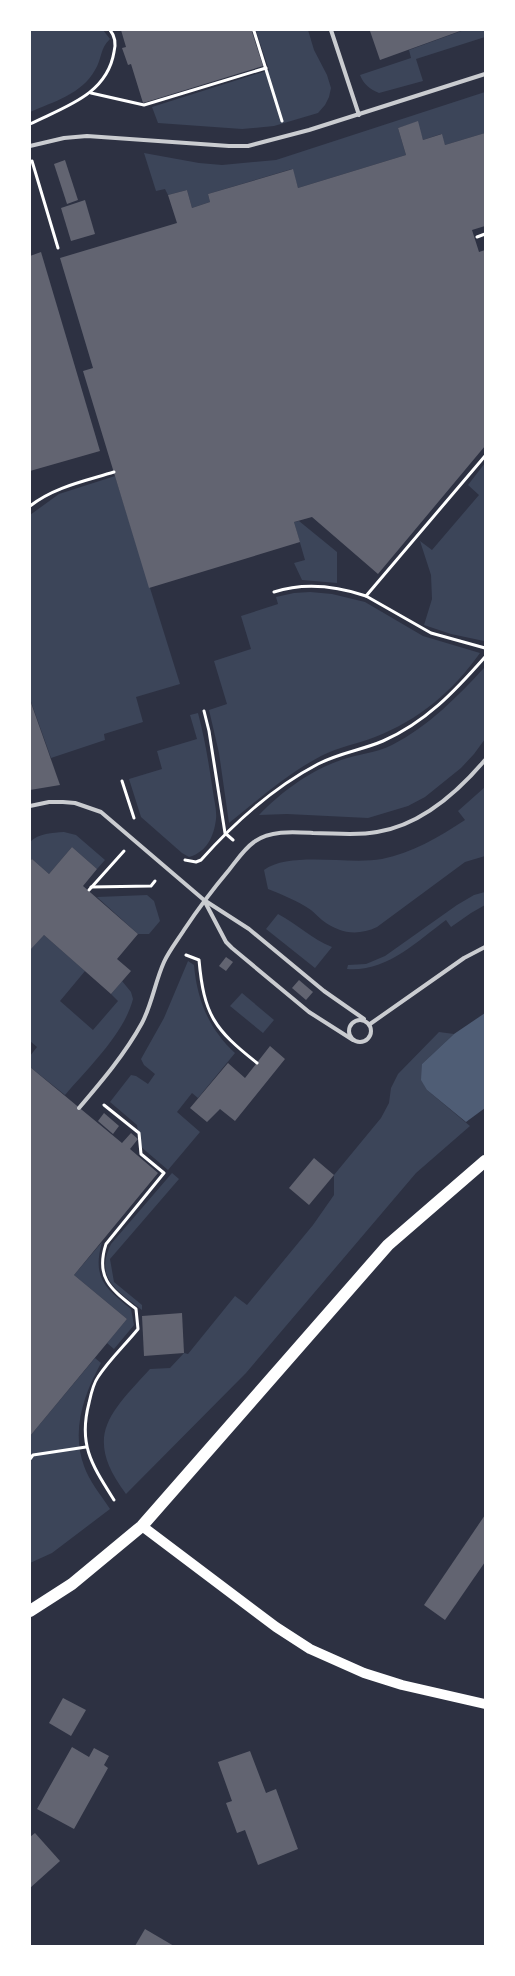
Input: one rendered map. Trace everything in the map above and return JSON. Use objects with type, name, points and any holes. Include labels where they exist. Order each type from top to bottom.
[{"type":"main road","points":[[30,1611],[72,1584],[142,1526],[388,1245],[485,1161]]},
{"type":"main road","points":[[142,1526],[276,1627],[310,1649],[364,1673],[402,1685],[485,1704]]},
{"type":"lane","points":[[331,30],[359,115]]},
{"type":"lane","points":[[30,146],[64,138],[87,136],[248,146],[359,115],[485,74]]},
{"type":"lane","points":[[79,1108],[112,1069],[136,1035],[150,1006],[164,961],[204,900],[245,850],[260,838],[291,832],[376,833],[405,825],[440,804],[485,760]]},
{"type":"lane","points":[[30,806],[49,802],[63,802],[92,807],[101,812],[204,900],[249,929],[324,991],[370,1024],[372,1032],[369,1039],[362,1043],[353,1040],[309,1012],[232,948],[204,900]]},
{"type":"lane","points":[[370,1024],[464,958],[485,947]]},
{"type":"lane","points":[[353,1040],[349,1033],[350,1026],[356,1021],[364,1019]]},
{"type":"path","points":[[31,123],[91,93],[101,82],[110,69],[113,58],[115,41],[114,35],[110,30]]},
{"type":"path","points":[[254,31],[287,136]]},
{"type":"path","points":[[91,93],[144,105],[266,68]]},
{"type":"path","points":[[30,153],[58,248]]},
{"type":"path","points":[[477,237],[485,234]]},
{"type":"path","points":[[366,596],[485,456]]},
{"type":"path","points":[[30,506],[43,495],[114,472]]},
{"type":"path","points":[[274,592],[299,586],[346,590],[366,596],[431,633],[485,648]]},
{"type":"path","points":[[134,840],[90,889],[150,886],[177,856],[190,862],[201,860],[225,833],[291,780],[328,759],[366,748],[385,740],[432,712],[452,695],[485,657]]},
{"type":"path","points":[[204,711],[209,731],[225,833],[245,850]]},
{"type":"path","points":[[122,781],[135,820]]},
{"type":"path","points":[[172,948],[199,960],[202,989],[212,1016],[230,1042],[257,1064]]},
{"type":"path","points":[[91,1094],[137,1132],[141,1154],[164,1173],[106,1244],[103,1253],[103,1273],[107,1284],[111,1290],[136,1309],[138,1329],[97,1378],[84,1425],[86,1446],[97,1474],[114,1500]]},
{"type":"path","points":[[134,1136],[137,1132]]},
{"type":"path","points":[[30,1459],[33,1455],[86,1446]]},
{"type":"shaded area","points":[[30,30],[103,30],[110,39],[104,46],[95,70],[83,85],[57,101],[30,112]]},
{"type":"shaded area","points":[[308,30],[314,50],[327,75],[331,88],[325,105],[318,113],[274,126],[242,129],[158,123],[152,107],[269,70],[256,31]]},
{"type":"shaded area","points":[[464,30],[485,30],[485,37],[416,59],[423,81],[379,93],[368,86],[360,75],[411,58],[409,50]]},
{"type":"shaded area","points":[[485,92],[485,133],[445,145],[441,134],[423,140],[417,122],[398,128],[406,155],[298,188],[292,169],[208,194],[210,202],[192,208],[187,190],[168,195],[165,189],[156,191],[144,153],[199,163],[222,165],[276,160]]},
{"type":"shaded area","points":[[485,463],[484,641],[451,634],[424,625],[432,599],[431,575],[420,541],[432,550],[479,495],[468,485]]},
{"type":"shaded area","points":[[115,476],[180,684],[136,697],[143,722],[104,734],[105,740],[51,758],[30,699],[30,515],[59,494]]},
{"type":"shaded area","points":[[299,521],[337,552],[337,583],[302,580],[294,563],[305,560],[294,522]]},
{"type":"shaded area","points":[[310,592],[332,594],[365,602],[423,636],[480,653],[447,692],[420,713],[391,730],[321,756],[274,787],[229,823],[219,753],[209,710],[227,704],[214,661],[251,649],[241,616],[278,604],[276,597]]},
{"type":"shaded area","points":[[485,667],[485,739],[461,768],[425,797],[408,806],[368,818],[287,814],[259,815],[287,790],[330,764],[386,748],[418,729],[442,710]]},
{"type":"shaded area","points":[[198,713],[216,809],[216,819],[211,837],[205,847],[189,857],[141,817],[129,779],[162,769],[157,751],[197,739],[190,715]]},
{"type":"shaded area","points":[[485,787],[485,856],[465,862],[377,927],[363,932],[342,931],[329,925],[301,904],[268,889],[264,870],[275,864],[304,860],[353,861],[382,859],[404,853],[425,844],[465,820],[458,811]]},
{"type":"shaded area","points":[[64,832],[76,835],[105,860],[97,869],[72,847],[49,874],[32,859],[30,861],[30,842],[42,835]]},
{"type":"shaded area","points":[[485,892],[485,905],[451,927],[446,920],[412,946],[388,961],[362,969],[347,969],[348,965],[366,964],[385,956],[457,905],[474,895]]},
{"type":"shaded area","points":[[147,895],[154,901],[160,921],[149,934],[138,934],[97,897]]},
{"type":"shaded area","points":[[278,914],[332,947],[315,968],[266,929]]},
{"type":"shaded area","points":[[44,935],[85,971],[60,1001],[93,1030],[118,1001],[111,994],[122,981],[131,992],[133,999],[114,1038],[65,1095],[30,1067],[30,1056],[37,1047],[30,1041],[30,949]]},
{"type":"shaded area","points":[[188,961],[194,965],[201,1002],[211,1024],[235,1053],[198,1098],[192,1093],[177,1112],[200,1132],[168,1170],[140,1146],[137,1125],[110,1102],[131,1075],[148,1084],[155,1074],[144,1065],[141,1059],[164,1018]]},
{"type":"shaded area","points":[[242,993],[274,1020],[263,1033],[230,1006]]},
{"type":"shaded area","points":[[485,1013],[485,1108],[466,1122],[427,1090],[421,1080],[422,1064],[454,1034]]},
{"type":"shaded area","points":[[439,1032],[454,1034],[422,1064],[427,1090],[470,1126],[416,1173],[246,1373],[126,1494],[113,1474],[106,1456],[104,1441],[106,1427],[113,1413],[150,1369],[170,1368],[184,1353],[188,1354],[235,1296],[247,1305],[313,1225],[334,1195],[334,1175],[381,1118],[389,1103],[391,1088],[398,1074]]},
{"type":"shaded area","points":[[172,1173],[179,1179],[110,1259],[114,1282],[142,1305],[142,1310],[111,1283],[105,1266],[106,1256],[111,1244]]},
{"type":"shaded area","points":[[102,1242],[99,1265],[103,1281],[114,1295],[131,1309],[134,1325],[114,1349],[107,1343],[127,1319],[74,1275]]},
{"type":"shaded area","points":[[95,1358],[101,1363],[89,1387],[81,1413],[79,1426],[80,1453],[86,1472],[110,1509],[52,1553],[30,1563],[30,1436]]},
{"type":"building","points":[[121,30],[256,30],[252,32],[263,66],[143,103],[131,64],[128,65],[122,48],[126,47]]},
{"type":"building","points":[[463,30],[380,60],[370,31]]},
{"type":"building","points":[[418,121],[423,140],[442,134],[445,145],[485,133],[485,226],[472,230],[479,252],[485,250],[485,446],[378,574],[312,517],[294,522],[300,542],[149,588],[83,371],[93,368],[60,258],[177,223],[168,195],[187,190],[192,208],[210,202],[208,194],[293,169],[298,188],[406,155],[398,128]]},
{"type":"building","points":[[65,160],[78,200],[67,204],[54,164]]},
{"type":"building","points":[[85,200],[95,234],[71,241],[61,208]]},
{"type":"building","points":[[41,252],[100,451],[30,471],[30,256]]},
{"type":"building","points":[[30,700],[60,785],[30,790]]},
{"type":"building","points":[[72,847],[97,869],[83,886],[138,934],[117,959],[131,971],[111,994],[44,935],[30,950],[30,861],[32,859],[49,874]]},
{"type":"building","points":[[226,957],[233,962],[226,971],[219,966]]},
{"type":"building","points":[[299,980],[313,992],[306,1000],[292,988]]},
{"type":"building","points":[[270,1046],[285,1059],[235,1121],[220,1109],[207,1122],[190,1108],[228,1063],[245,1078]]},
{"type":"building","points":[[30,1067],[122,1143],[131,1133],[138,1139],[130,1149],[158,1173],[74,1275],[127,1319],[30,1436]]},
{"type":"building","points":[[104,1113],[119,1126],[113,1134],[98,1121]]},
{"type":"building","points":[[314,1158],[334,1175],[309,1205],[289,1188]]},
{"type":"building","points":[[182,1313],[184,1353],[144,1356],[142,1316]]},
{"type":"building","points":[[485,1515],[485,1562],[445,1620],[424,1605]]},
{"type":"building","points":[[63,1698],[86,1710],[71,1736],[49,1723]]},
{"type":"building","points":[[72,1747],[89,1757],[94,1748],[109,1756],[104,1765],[108,1768],[74,1829],[37,1809]]},
{"type":"building","points":[[250,1751],[266,1793],[276,1789],[298,1849],[258,1865],[245,1830],[237,1833],[226,1803],[232,1801],[218,1762]]},
{"type":"building","points":[[35,1833],[60,1861],[30,1888],[30,1837]]},
{"type":"building","points":[[145,1929],[174,1946],[135,1946]]}]
